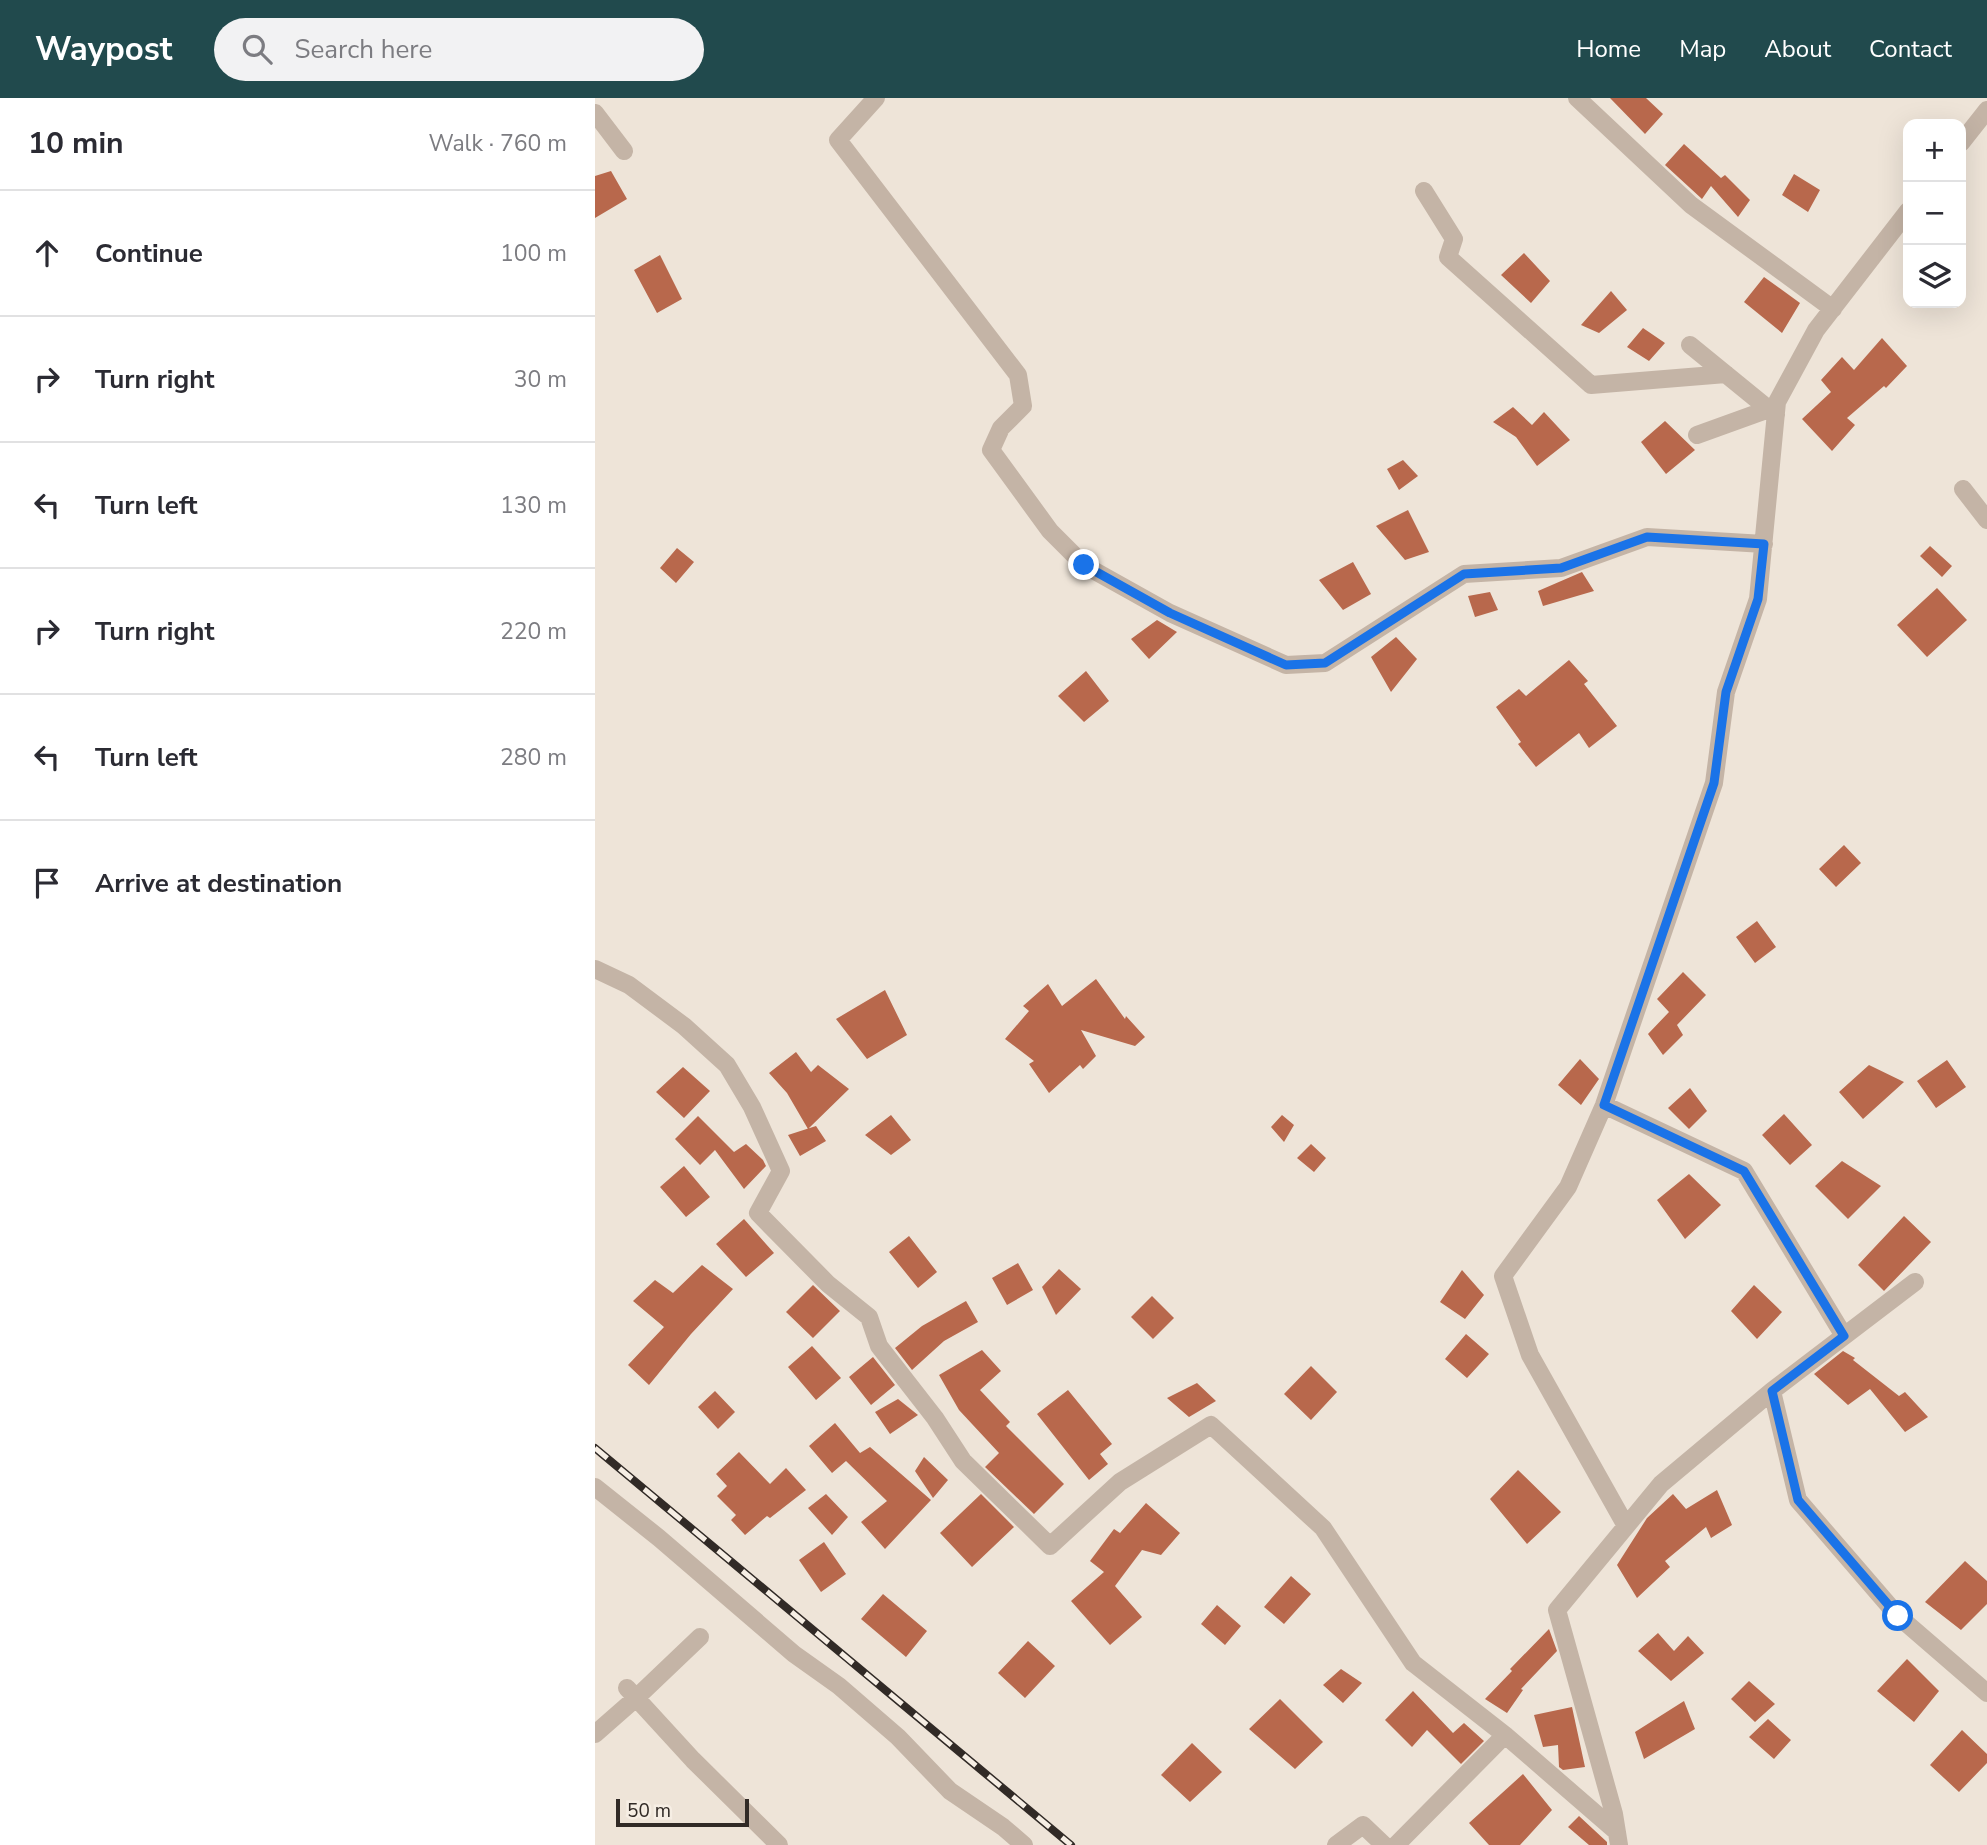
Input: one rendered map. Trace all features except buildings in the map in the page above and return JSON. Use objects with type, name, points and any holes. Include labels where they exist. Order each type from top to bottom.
[{"type":"street","points":[[876,98],[838,140],[1018,375],[1023,406],[1002,428],[991,450],[1050,531],[1084,565],[1170,613],[1286,665],[1325,663],[1464,574],[1561,568],[1647,537],[1764,544]]},
{"type":"street","points":[[1577,98],[1691,205],[1832,309]]},
{"type":"street","points":[[1966,137],[1987,110]]},
{"type":"street","points":[[595,113],[624,151]]},
{"type":"street","points":[[1424,191],[1454,239],[1448,257],[1591,385],[1726,374]]},
{"type":"street","points":[[1626,1526],[1530,1355],[1503,1276],[1568,1188],[1604,1105],[1714,783],[1726,692],[1758,599],[1772,412],[1816,330],[1903,217]]},
{"type":"street","points":[[1689,345],[1772,412]]},
{"type":"street","points":[[1697,435],[1772,412]]},
{"type":"street","points":[[1963,489],[1987,520]]},
{"type":"street","points":[[595,969],[629,985],[684,1026],[727,1065],[752,1107],[781,1171],[758,1213],[828,1284],[870,1317],[879,1346],[935,1418],[963,1461],[1050,1546],[1120,1482],[1212,1425],[1323,1528],[1413,1663],[1505,1735],[1618,1838]]},
{"type":"street","points":[[1604,1105],[1744,1171],[1844,1336]]},
{"type":"street","points":[[1618,1838],[1614,1814],[1557,1610],[1661,1484],[1772,1391],[1915,1282]]},
{"type":"street","points":[[1772,1391],[1798,1500],[1898,1616],[1987,1693]]},
{"type":"street","points":[[595,1488],[898,1737],[950,1791],[1003,1827],[1024,1845]]},
{"type":"street","points":[[595,1734],[632,1693],[700,1637]]},
{"type":"street","points":[[632,1693],[693,1760],[779,1845]]},
{"type":"street","points":[[1396,1845],[1505,1735]]},
{"type":"street","points":[[1336,1845],[1363,1825],[1384,1845]]},
{"type":"railway","points":[[595,1448],[1071,1845]]},
{"type":"route","points":[[1084,565],[1170,613],[1286,665],[1325,663],[1464,574],[1561,568],[1647,537],[1764,544],[1758,599],[1726,692],[1714,783],[1604,1105],[1744,1171],[1844,1336],[1772,1391],[1798,1500],[1898,1616]]}]
